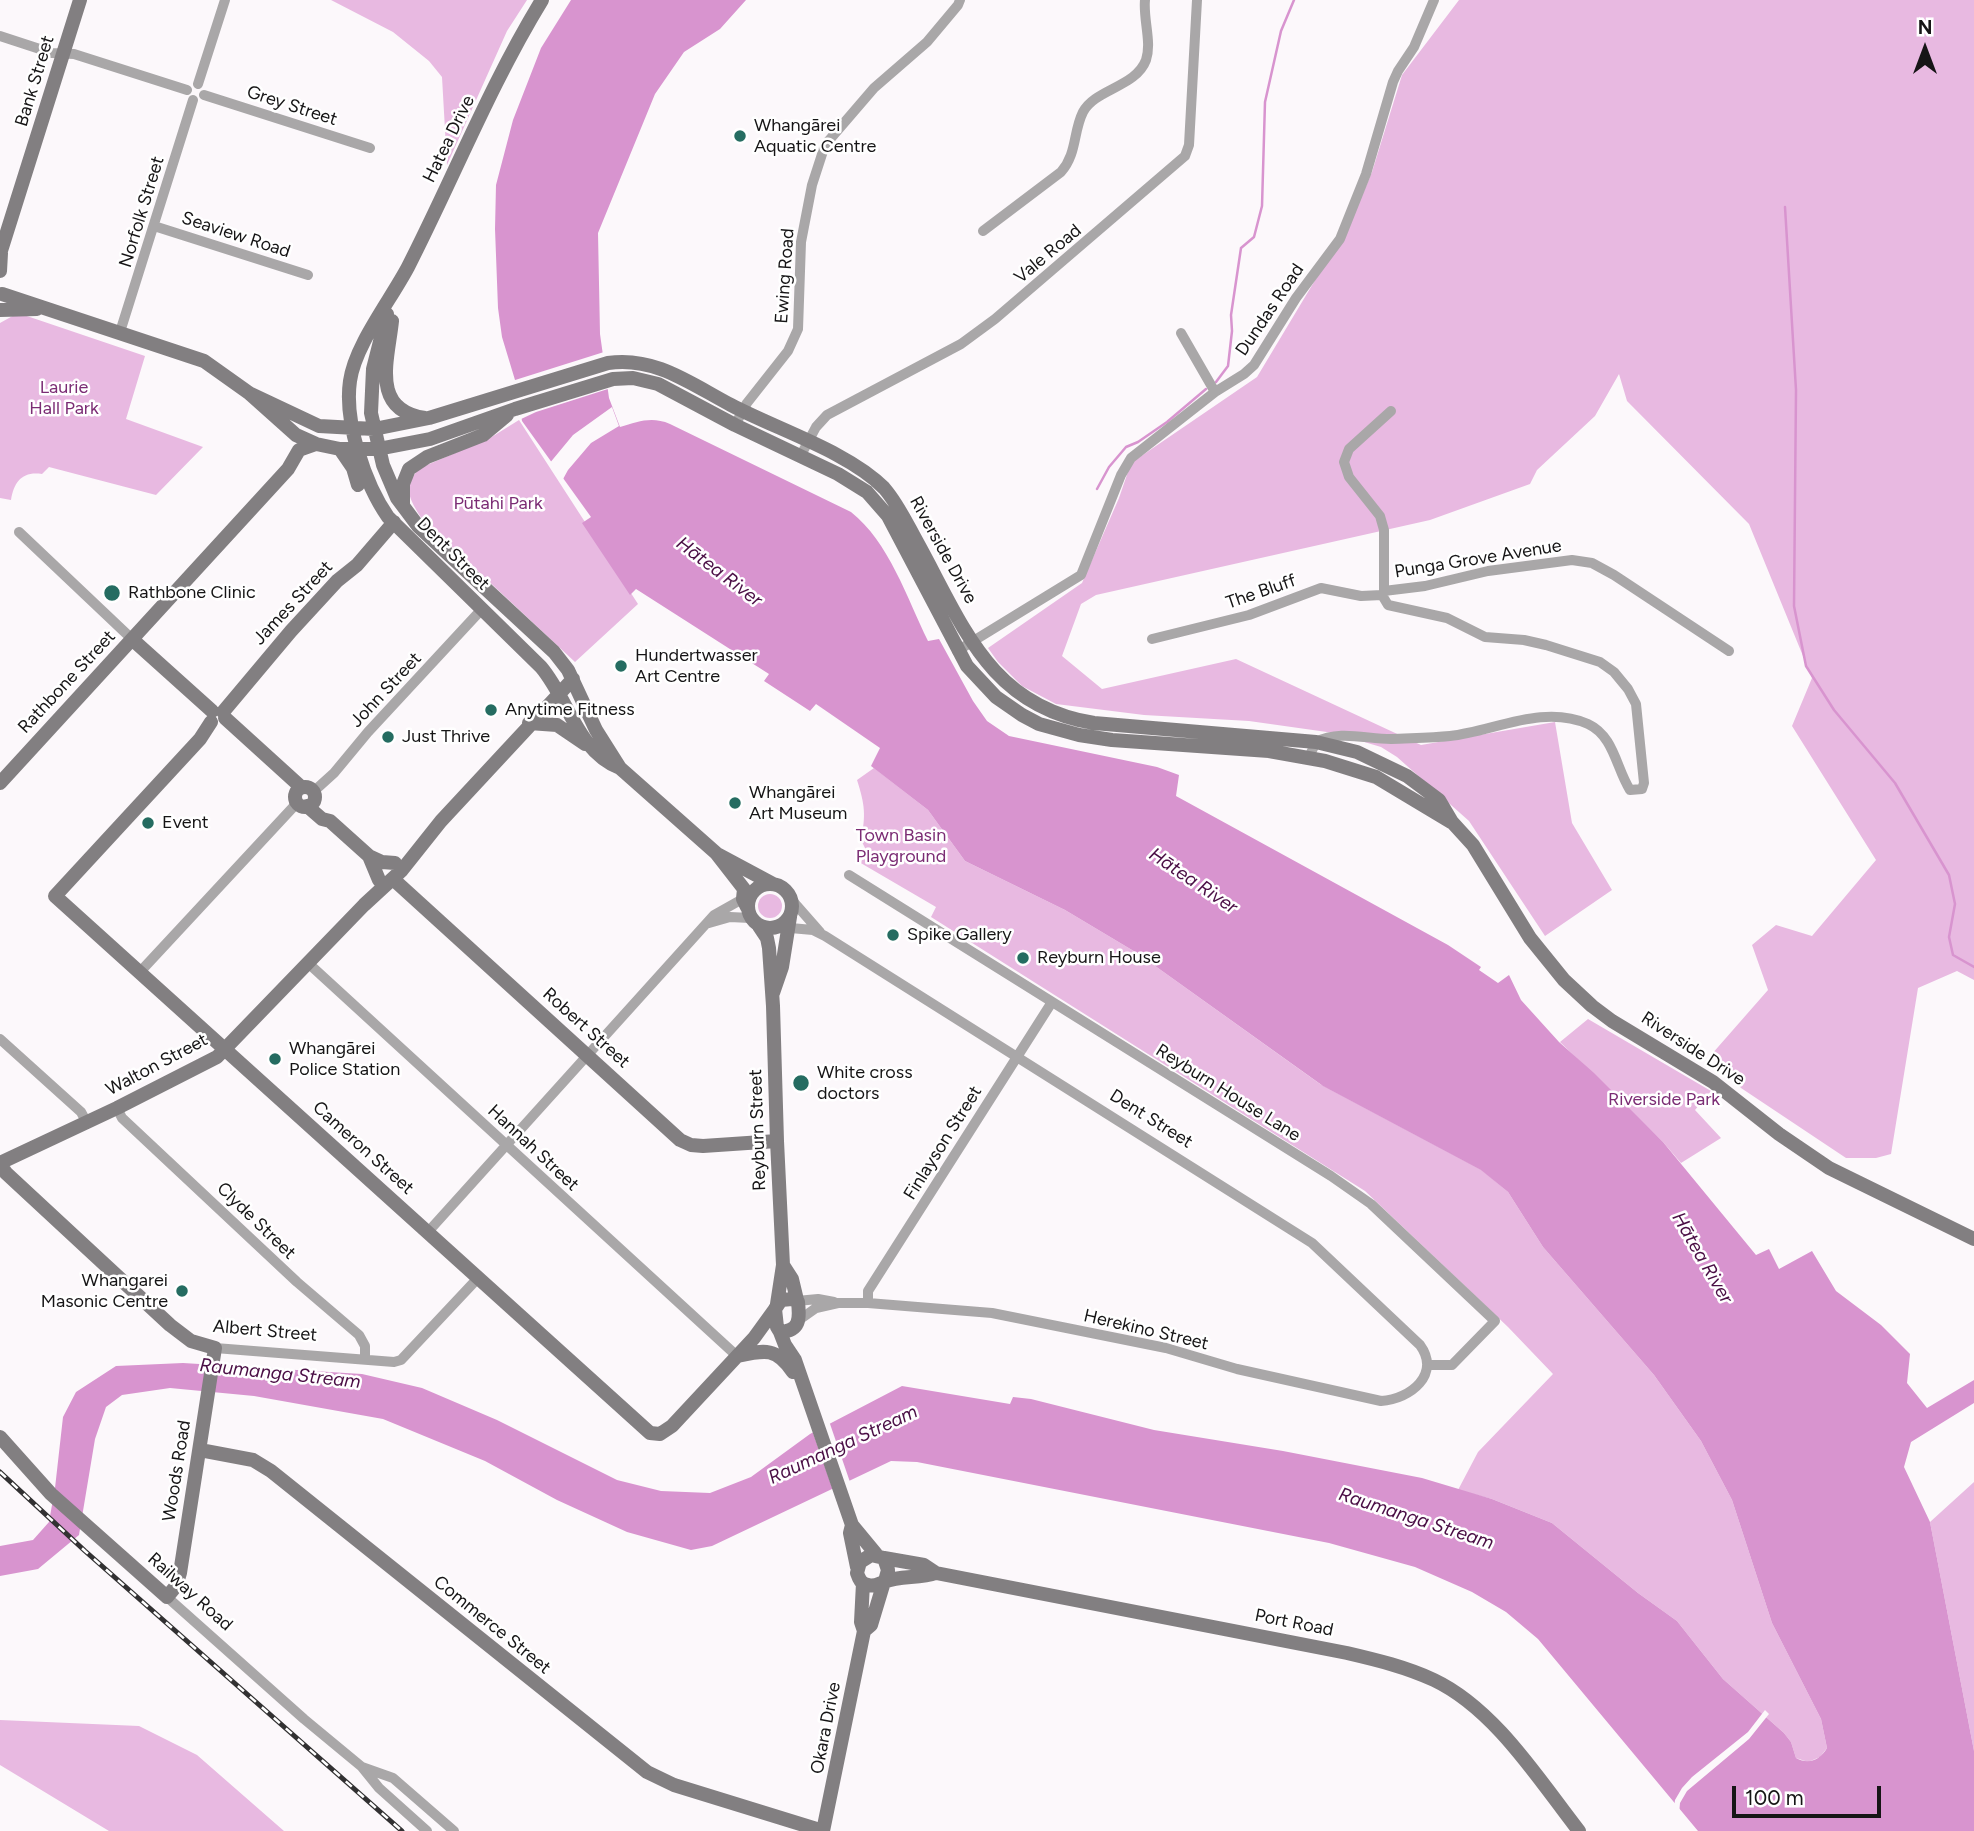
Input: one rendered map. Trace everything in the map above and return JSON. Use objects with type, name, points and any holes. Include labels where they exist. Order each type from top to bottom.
[{"type":"main road","name":"Bank Street","points":[[0,271],[0,253],[80,0]]},
{"type":"main road","name":"Hatea Drive","points":[[354,430],[349,397],[351,373],[360,348],[393,296],[493,92],[542,0]]},
{"type":"main road","name":"Hatea Drive","points":[[374,429],[370,402],[373,369],[393,296]]},
{"type":"main road","points":[[393,296],[386,374],[388,394],[400,409],[412,415],[429,418]]},
{"type":"main road","points":[[0,301],[42,309],[120,332],[204,362],[249,393],[288,429],[316,444],[358,450]]},
{"type":"main road","name":"Riverside Drive","points":[[354,430],[374,429],[429,418],[608,363],[634,361],[649,363],[739,418]]},
{"type":"main road","name":"Riverside Drive","points":[[358,450],[430,439],[613,379],[633,377],[659,383],[804,449],[861,470],[889,495],[973,643],[989,666],[1005,683],[1028,700],[1065,717],[1113,726],[1269,736],[1317,742],[1357,752],[1407,776],[1439,800],[1452,822],[1473,845],[1530,938],[1564,980],[1592,1006],[1713,1082],[1779,1134],[1829,1168],[1974,1239]]},
{"type":"main road","points":[[249,393],[318,426],[354,430]]},
{"type":"main road","points":[[403,507],[403,484],[410,469],[427,457],[483,435],[512,410]]},
{"type":"main road","name":"Rathbone Street","points":[[275,482],[286,455],[288,429]]},
{"type":"main road","name":"Dent Street","points":[[374,429],[393,491],[403,507],[418,526],[554,652],[573,679],[596,730],[620,768],[716,853],[744,889],[750,909]]},
{"type":"main road","name":"Dent Street","points":[[354,430],[358,450],[376,500],[394,522],[541,667],[573,722],[594,750],[610,764],[620,768]]},
{"type":"main road","name":"Rathbone Street","points":[[0,783],[288,469],[299,450],[316,444]]},
{"type":"main road","points":[[340,449],[353,468],[366,501],[380,515],[394,522]]},
{"type":"main road","name":"Riverside Drive","points":[[804,449],[858,486],[884,510],[957,651],[978,680],[996,698],[1022,715],[1060,730],[1112,740],[1269,751],[1309,757],[1376,777],[1452,822]]},
{"type":"main road","name":"James Street","points":[[55,896],[200,739],[274,650],[337,581],[357,565],[394,522]]},
{"type":"main road","name":"Robert Street","points":[[133,640],[305,797],[327,812],[330,821],[369,856],[386,880],[685,1143],[703,1146],[776,1141]]},
{"type":"main road","name":"Walton Street","points":[[0,1164],[208,1063],[225,1050],[364,905],[371,889],[407,865],[416,849],[529,723],[573,679]]},
{"type":"main road","points":[[529,723],[557,725],[594,750]]},
{"type":"main road","name":"Walton Street","points":[[386,880],[395,863],[416,849]]},
{"type":"main road","name":"Dent Street","points":[[716,853],[774,884]]},
{"type":"main road","name":"Robert Street","points":[[369,856],[382,862],[395,863]]},
{"type":"main road","points":[[774,884],[784,889],[791,899],[792,911],[786,924],[769,929],[750,909],[760,886],[774,884]]},
{"type":"main road","name":"Cameron Street","points":[[55,896],[645,1429],[654,1434],[667,1431],[737,1356]]},
{"type":"main road","name":"Reyburn Street","points":[[750,909],[767,938],[769,948],[783,1265],[776,1306]]},
{"type":"main road","name":"Reyburn Street","points":[[772,995],[782,967],[786,924]]},
{"type":"main road","name":"Albert Street","points":[[0,1164],[6,1173],[170,1325],[191,1340],[215,1348]]},
{"type":"main road","name":"Reyburn Street","points":[[783,1265],[792,1279],[797,1300]]},
{"type":"main road","points":[[737,1356],[776,1306],[786,1299],[797,1300],[794,1360]]},
{"type":"main road","points":[[776,1306],[775,1318],[808,1396],[852,1525],[880,1556],[888,1570],[885,1582],[873,1586],[858,1578],[850,1533],[852,1525]]},
{"type":"main road","points":[[737,1356],[780,1331],[795,1329],[798,1321]]},
{"type":"main road","name":"Woods Road","points":[[167,1597],[180,1576],[215,1348]]},
{"type":"main road","points":[[737,1356],[767,1351],[778,1355],[792,1370],[808,1396]]},
{"type":"main road","name":"Railway Road","points":[[0,1437],[51,1494],[167,1597]]},
{"type":"main road","name":"Commerce Street","points":[[200,1450],[253,1460],[271,1471],[647,1772],[674,1785],[823,1831]]},
{"type":"main road","points":[[857,1567],[866,1557],[880,1556]]},
{"type":"main road","name":"Port Road","points":[[880,1556],[924,1565],[936,1573],[1397,1665],[1437,1681],[1493,1723],[1580,1831]]},
{"type":"main road","name":"Port Road","points":[[885,1582],[923,1578],[936,1573]]},
{"type":"main road","name":"Okara Drive","points":[[864,1632],[871,1625],[885,1582]]},
{"type":"main road","name":"Okara Drive","points":[[823,1831],[864,1632],[861,1622],[863,1583]]},
{"type":"main road","points":[[770,1816],[777,1831]]},
{"type":"street","points":[[198,84],[225,0]]},
{"type":"street","name":"Ewing Road","points":[[739,418],[788,351],[798,329],[801,242],[812,185],[825,145],[874,88],[927,41],[960,0]]},
{"type":"street","points":[[983,231],[1068,164],[1084,111],[1091,103],[1140,70],[1146,60],[1147,46],[1145,0]]},
{"type":"street","name":"Vale Road","points":[[804,449],[827,415],[961,344],[995,319],[1185,156],[1189,145],[1197,0]]},
{"type":"street","name":"Dundas Road","points":[[957,651],[1081,575],[1121,475],[1131,458],[1254,365],[1296,298],[1340,239],[1366,174],[1398,71],[1414,47],[1434,0]]},
{"type":"street","points":[[0,36],[52,53],[74,54],[187,90]]},
{"type":"street","points":[[198,84],[204,89],[204,95],[193,100],[187,90],[198,84]]},
{"type":"street","name":"Grey Street","points":[[204,95],[370,148]]},
{"type":"street","name":"Norfolk Street","points":[[120,332],[193,100]]},
{"type":"street","name":"Seaview Road","points":[[154,226],[308,275]]},
{"type":"street","points":[[1181,333],[1215,393]]},
{"type":"street","points":[[1383,593],[1384,530],[1380,516],[1349,477],[1344,462],[1349,449],[1391,411]]},
{"type":"street","name":"Robert Street","points":[[19,532],[133,640]]},
{"type":"street","name":"Punga Grove Avenue","points":[[1317,742],[1337,735],[1378,739],[1451,736],[1519,720],[1573,720],[1587,723],[1600,732],[1610,746],[1630,790],[1642,789],[1644,783],[1636,704],[1614,672],[1600,662],[1546,645],[1485,637],[1447,618],[1388,605],[1383,593],[1488,571],[1572,560],[1591,563],[1614,575],[1729,651]]},
{"type":"street","name":"The Bluff","points":[[1152,639],[1250,615],[1321,588],[1361,596],[1383,593]]},
{"type":"street","name":"John Street","points":[[139,972],[305,797],[334,773],[361,739],[482,609]]},
{"type":"street","points":[[1309,757],[1317,742]]},
{"type":"street","name":"Reyburn House Lane","points":[[849,876],[1357,1193],[1495,1321],[1452,1365],[1428,1365]]},
{"type":"street","name":"Dent Street","points":[[791,899],[825,936]]},
{"type":"street","points":[[709,923],[750,909]]},
{"type":"street","points":[[427,1233],[719,911],[750,909]]},
{"type":"street","name":"Dent Street","points":[[786,924],[813,930],[825,936],[1312,1243],[1420,1345],[1428,1365]]},
{"type":"street","name":"Hannah Street","points":[[308,963],[737,1356]]},
{"type":"street","name":"Finlayson Street","points":[[868,1303],[868,1291],[1052,1002]]},
{"type":"street","points":[[0,1039],[81,1112],[87,1123]]},
{"type":"street","name":"Clyde Street","points":[[117,1108],[122,1118],[297,1282],[359,1335],[365,1346],[365,1359]]},
{"type":"street","name":"Albert Street","points":[[215,1348],[394,1362],[401,1360],[478,1278]]},
{"type":"street","name":"Herekino Street","points":[[797,1300],[818,1299],[838,1303],[992,1313],[1173,1350],[1237,1369],[1381,1401],[1399,1399],[1408,1394],[1422,1380],[1428,1365]]},
{"type":"street","name":"Herekino Street","points":[[798,1321],[816,1308],[838,1303]]},
{"type":"street","name":"Railway Road","points":[[167,1597],[362,1767],[378,1787],[427,1831]]},
{"type":"street","name":"Railway Road","points":[[362,1767],[390,1776],[454,1831]]},
{"type":"green space","points":[[331,0],[527,0],[507,31],[447,165],[442,77],[429,61],[393,32]]},
{"type":"green space","points":[[1459,0],[1974,0],[1974,980],[1957,971],[1918,988],[1891,1154],[1876,1158],[1846,1158],[1741,1088],[1711,1055],[1768,990],[1752,945],[1776,925],[1812,936],[1876,860],[1792,726],[1812,678],[1749,524],[1627,401],[1619,374],[1595,416],[1537,470],[1530,484],[1430,520],[1096,595],[1081,604],[1062,656],[1102,689],[1236,659],[1421,745],[1555,722],[1572,823],[1612,890],[1545,936],[1469,821],[1397,757],[1381,747],[1334,733],[1249,721],[1144,715],[1056,704],[1022,686],[988,648],[1082,583],[1119,498],[1131,463],[1257,377],[1353,217],[1372,172],[1402,75]]},
{"type":"green space","name":"Laurie Hall Park","points":[[18,313],[145,356],[126,419],[203,447],[156,495],[49,467],[42,474],[29,474],[20,479],[11,500],[0,498],[0,323]]},
{"type":"green space","name":"Pūtahi Park","points":[[519,420],[638,604],[575,662],[422,519],[409,494],[411,481],[420,468],[490,438]]},
{"type":"green space","name":"Town Basin Playground","points":[[874,768],[928,810],[965,861],[1065,910],[1137,953],[1320,1084],[1482,1170],[1508,1192],[1543,1247],[1654,1375],[1701,1441],[1732,1500],[1772,1623],[1821,1719],[1827,1748],[1820,1757],[1808,1762],[1796,1758],[1791,1742],[1784,1733],[1723,1679],[1677,1621],[1552,1523],[1492,1499],[1458,1490],[1478,1452],[1553,1374],[1508,1327],[1365,1191],[931,917],[936,907],[859,862],[869,856],[861,840],[864,810],[857,780]]},
{"type":"green space","points":[[770,894],[779,897],[782,906],[779,915],[770,918],[761,915],[758,906],[761,897]]},
{"type":"green space","name":"Riverside Park","points":[[1588,1019],[1711,1091],[1695,1110],[1721,1138],[1681,1163],[1663,1142],[1560,1042]]},
{"type":"green space","points":[[1974,1482],[1974,1751],[1930,1522]]},
{"type":"green space","points":[[0,1720],[139,1726],[197,1755],[284,1831],[109,1831],[0,1765]]},
{"type":"water","points":[[571,0],[746,0],[720,29],[684,52],[655,94],[598,233],[600,334],[609,398],[620,427],[651,420],[670,424],[851,512],[864,524],[887,555],[928,641],[939,639],[987,721],[1009,736],[1157,767],[1179,775],[1176,796],[1448,945],[1481,967],[1479,970],[1498,983],[1509,975],[1521,1000],[1559,1042],[1663,1142],[1756,1255],[1769,1249],[1779,1269],[1812,1251],[1836,1291],[1881,1325],[1910,1354],[1907,1383],[1927,1408],[1974,1380],[1974,1403],[1911,1442],[1904,1467],[1930,1522],[1974,1751],[1974,1831],[1698,1831],[1538,1639],[1506,1612],[1472,1592],[1415,1567],[1329,1543],[917,1462],[891,1461],[712,1546],[691,1550],[627,1532],[557,1500],[485,1461],[383,1419],[254,1396],[170,1388],[122,1395],[106,1407],[95,1439],[79,1535],[38,1569],[0,1576],[0,1546],[33,1540],[49,1522],[63,1417],[76,1392],[116,1366],[183,1363],[362,1374],[422,1388],[497,1420],[617,1480],[661,1491],[710,1493],[751,1477],[810,1434],[902,1386],[1010,1404],[1013,1397],[1031,1399],[1154,1430],[1422,1478],[1492,1499],[1552,1523],[1677,1621],[1723,1679],[1784,1733],[1791,1742],[1796,1758],[1814,1760],[1827,1748],[1821,1719],[1772,1623],[1732,1500],[1701,1441],[1654,1375],[1543,1247],[1508,1192],[1481,1170],[1323,1086],[1137,953],[1065,910],[965,861],[928,810],[871,766],[880,748],[816,704],[810,711],[764,681],[769,674],[636,589],[630,595],[582,523],[591,517],[522,421],[515,380],[502,337],[498,308],[496,185],[513,120],[541,48]]},
{"type":"pier","points":[[604,352],[611,388],[519,420],[512,381]]},
{"type":"pier","points":[[612,407],[619,426],[591,443],[562,481],[549,464],[573,435]]},
{"type":"pier","points":[[829,1421],[851,1485],[834,1493],[812,1430]]},
{"type":"pier","points":[[1765,1710],[1769,1714],[1749,1739],[1687,1791],[1680,1803],[1679,1814],[1674,1808],[1682,1788],[1748,1732]]},
{"type":"waterway","points":[[1216,382],[1228,366],[1231,315],[1241,248],[1254,237],[1262,206],[1265,102],[1281,31],[1294,0]]},
{"type":"waterway","points":[[1785,207],[1796,390],[1794,606],[1806,666],[1834,710],[1895,783],[1949,875],[1955,904],[1949,937],[1953,955],[1974,967]]},
{"type":"waterway","points":[[1097,489],[1109,467],[1126,447],[1167,422],[1206,389]]},
{"type":"railway","points":[[0,1472],[85,1551],[402,1831]]},
{"type":"place","name":"Whangārei Aquatic Centre","points":[[740,136]]},
{"type":"place","name":"Rathbone Clinic","points":[[112,593]]},
{"type":"place","name":"Hundertwasser Art Centre","points":[[621,666]]},
{"type":"place","name":"Anytime Fitness","points":[[491,710]]},
{"type":"place","name":"Just Thrive","points":[[388,737]]},
{"type":"place","name":"Whangārei Art Museum","points":[[735,803]]},
{"type":"place","name":"Event","points":[[148,823]]},
{"type":"place","name":"Spike Gallery","points":[[893,935]]},
{"type":"place","name":"Reyburn House","points":[[1023,958]]},
{"type":"place","name":"Whangārei Police Station","points":[[275,1059]]},
{"type":"place","name":"White cross doctors","points":[[801,1083]]},
{"type":"place","name":"Whangarei Masonic Centre","points":[[182,1291]]},
{"type":"water label","name":"Hātea River","points":[[719,572]]},
{"type":"water label","name":"Hātea River","points":[[1193,881]]},
{"type":"water label","name":"Hātea River","points":[[1702,1258]]},
{"type":"water label","name":"Raumanga Stream","points":[[280,1374]]},
{"type":"water label","name":"Raumanga Stream","points":[[843,1445]]},
{"type":"water label","name":"Raumanga Stream","points":[[1416,1519]]}]
